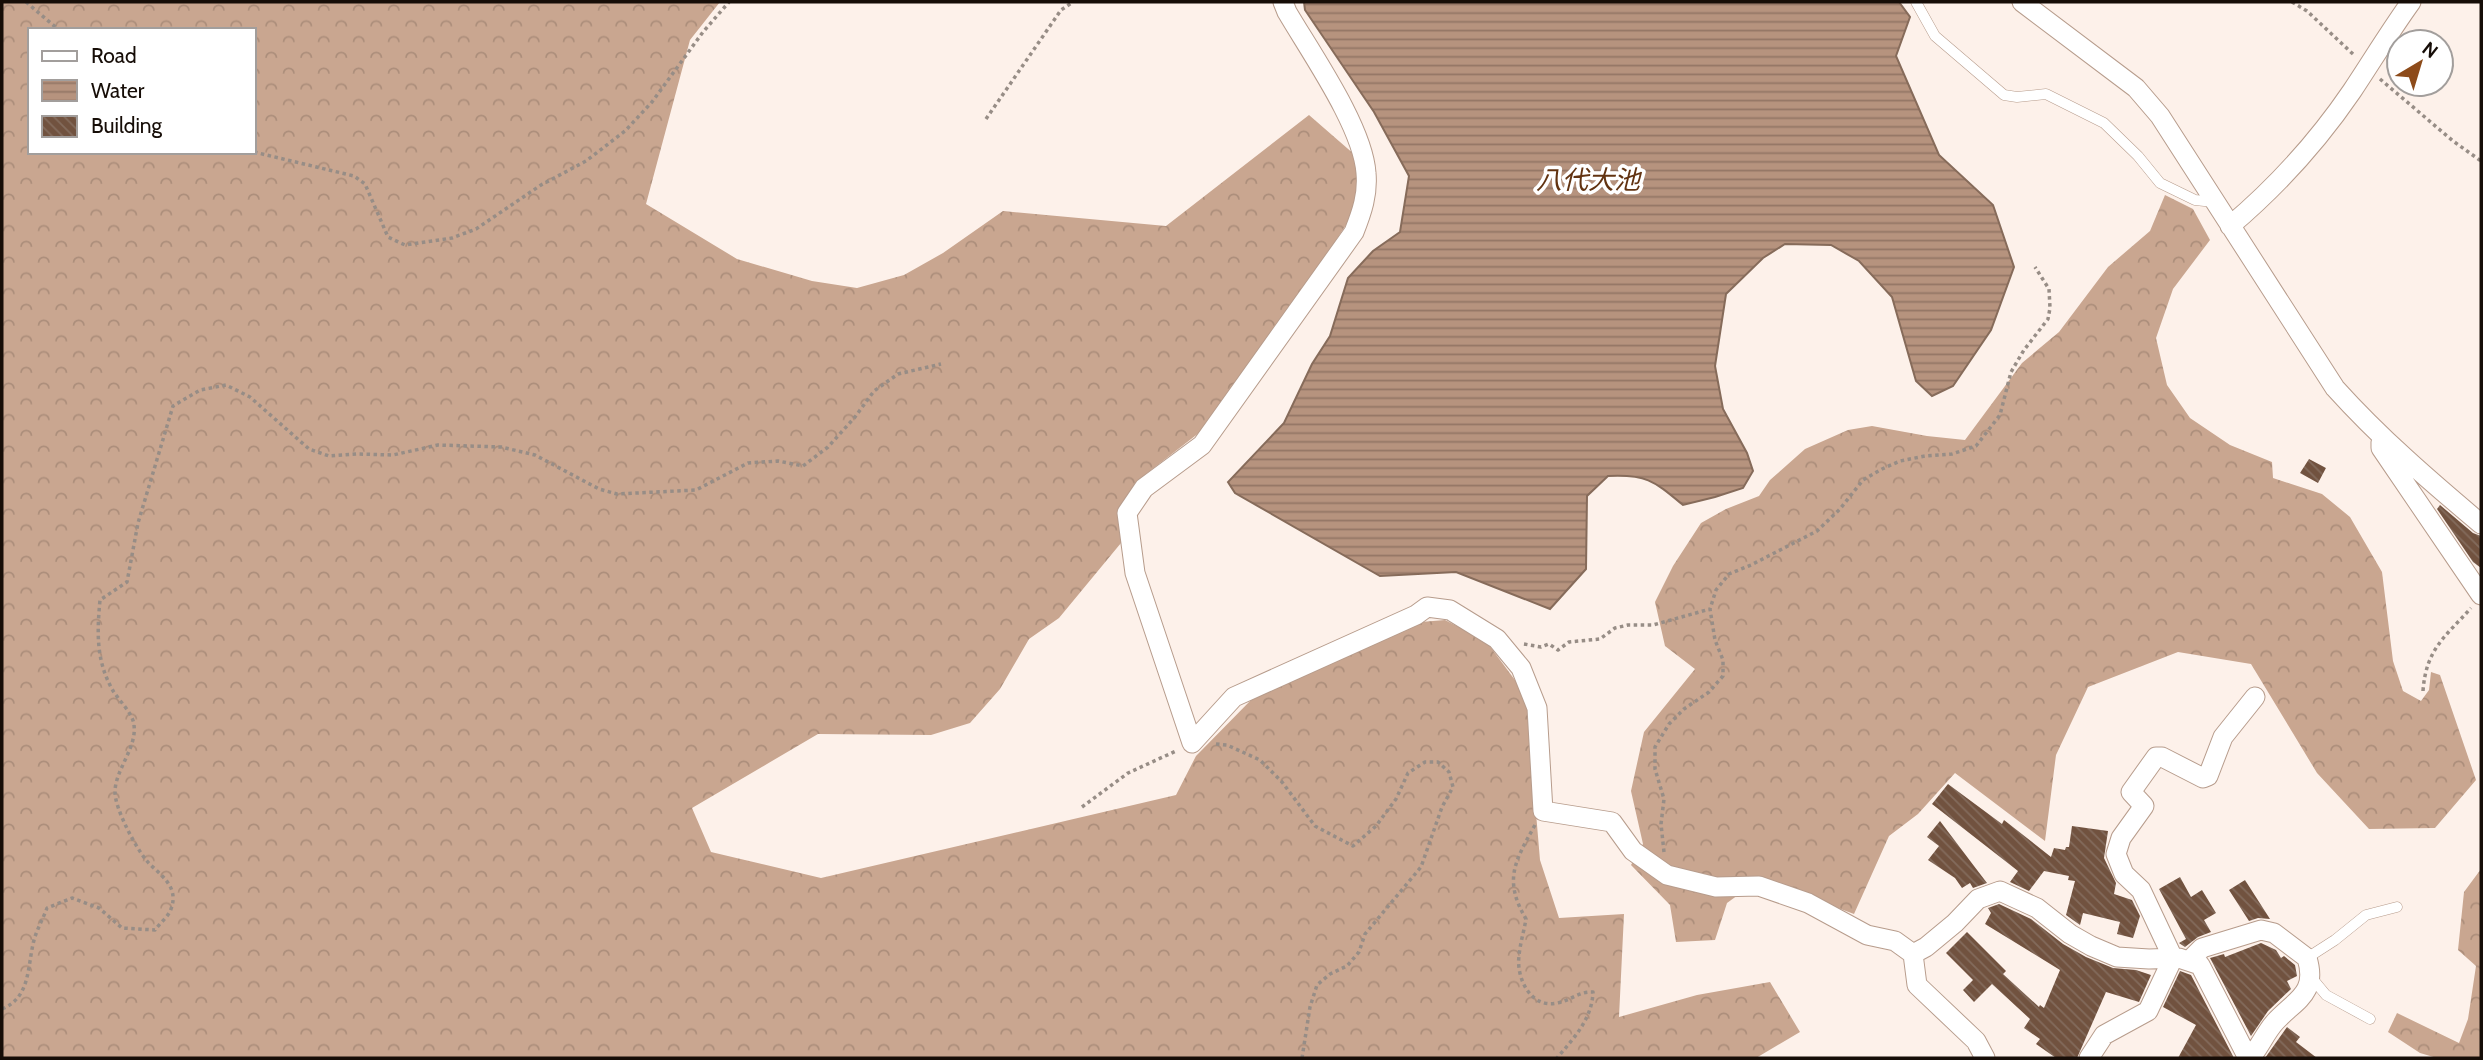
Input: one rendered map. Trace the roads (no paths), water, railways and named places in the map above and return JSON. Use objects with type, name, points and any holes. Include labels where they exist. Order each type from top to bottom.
[{"type":"street","points":[[1283,2],[1335,93],[1353,131],[1366,171],[1366,195],[1354,232],[1202,445],[1144,488],[1126,513],[1135,573],[1192,743],[1234,697],[1416,615],[1427,607],[1450,610],[1497,639],[1521,668],[1537,708],[1543,811],[1612,822],[1633,851],[1667,874],[1716,887],[1759,886],[1808,904],[1867,935],[1895,941],[1913,954],[1917,985],[1976,1041],[1985,1058]]},
{"type":"street","points":[[2022,2],[2136,88],[2160,116],[2335,388],[2382,437],[2481,524]]},
{"type":"street","points":[[2230,226],[2294,166],[2351,93],[2411,2]]},
{"type":"street","points":[[2382,437],[2381,449],[2477,601]]},
{"type":"street","points":[[2181,960],[2141,890],[2124,874],[2116,854],[2121,838],[2144,806],[2131,792],[2156,757],[2162,757],[2203,778],[2208,776],[2222,737],[2255,697]]},
{"type":"street","points":[[1913,954],[1955,923],[1978,899],[2000,891],[2037,908],[2070,934],[2117,957],[2181,960],[2200,964],[2249,1058],[2260,1047],[2276,1020],[2304,995],[2308,967],[2274,933],[2261,930],[2202,948],[2181,960],[2148,1011],[2104,1035],[2090,1058]]},
{"type":"lane","points":[[1916,2],[1935,36],[2004,94],[2017,97],[2046,94],[2104,123],[2138,156],[2160,183],[2195,200],[2214,202]]},
{"type":"lane","points":[[2370,1019],[2326,995],[2308,967],[2366,915],[2398,907]]},
{"type":"water","name":"八代大池","points":[[1304,2],[1899,2],[1910,17],[1896,56],[1939,155],[1993,205],[2014,267],[1991,330],[1953,386],[1932,396],[1916,381],[1892,297],[1859,261],[1831,245],[1785,244],[1763,258],[1726,294],[1715,366],[1723,409],[1747,453],[1753,471],[1743,488],[1683,505],[1649,481],[1632,476],[1608,476],[1587,496],[1586,569],[1550,609],[1456,572],[1380,576],[1235,493],[1228,482],[1284,423],[1312,364],[1330,336],[1348,278],[1373,251],[1400,232],[1409,176],[1374,112],[1305,10]]}]
